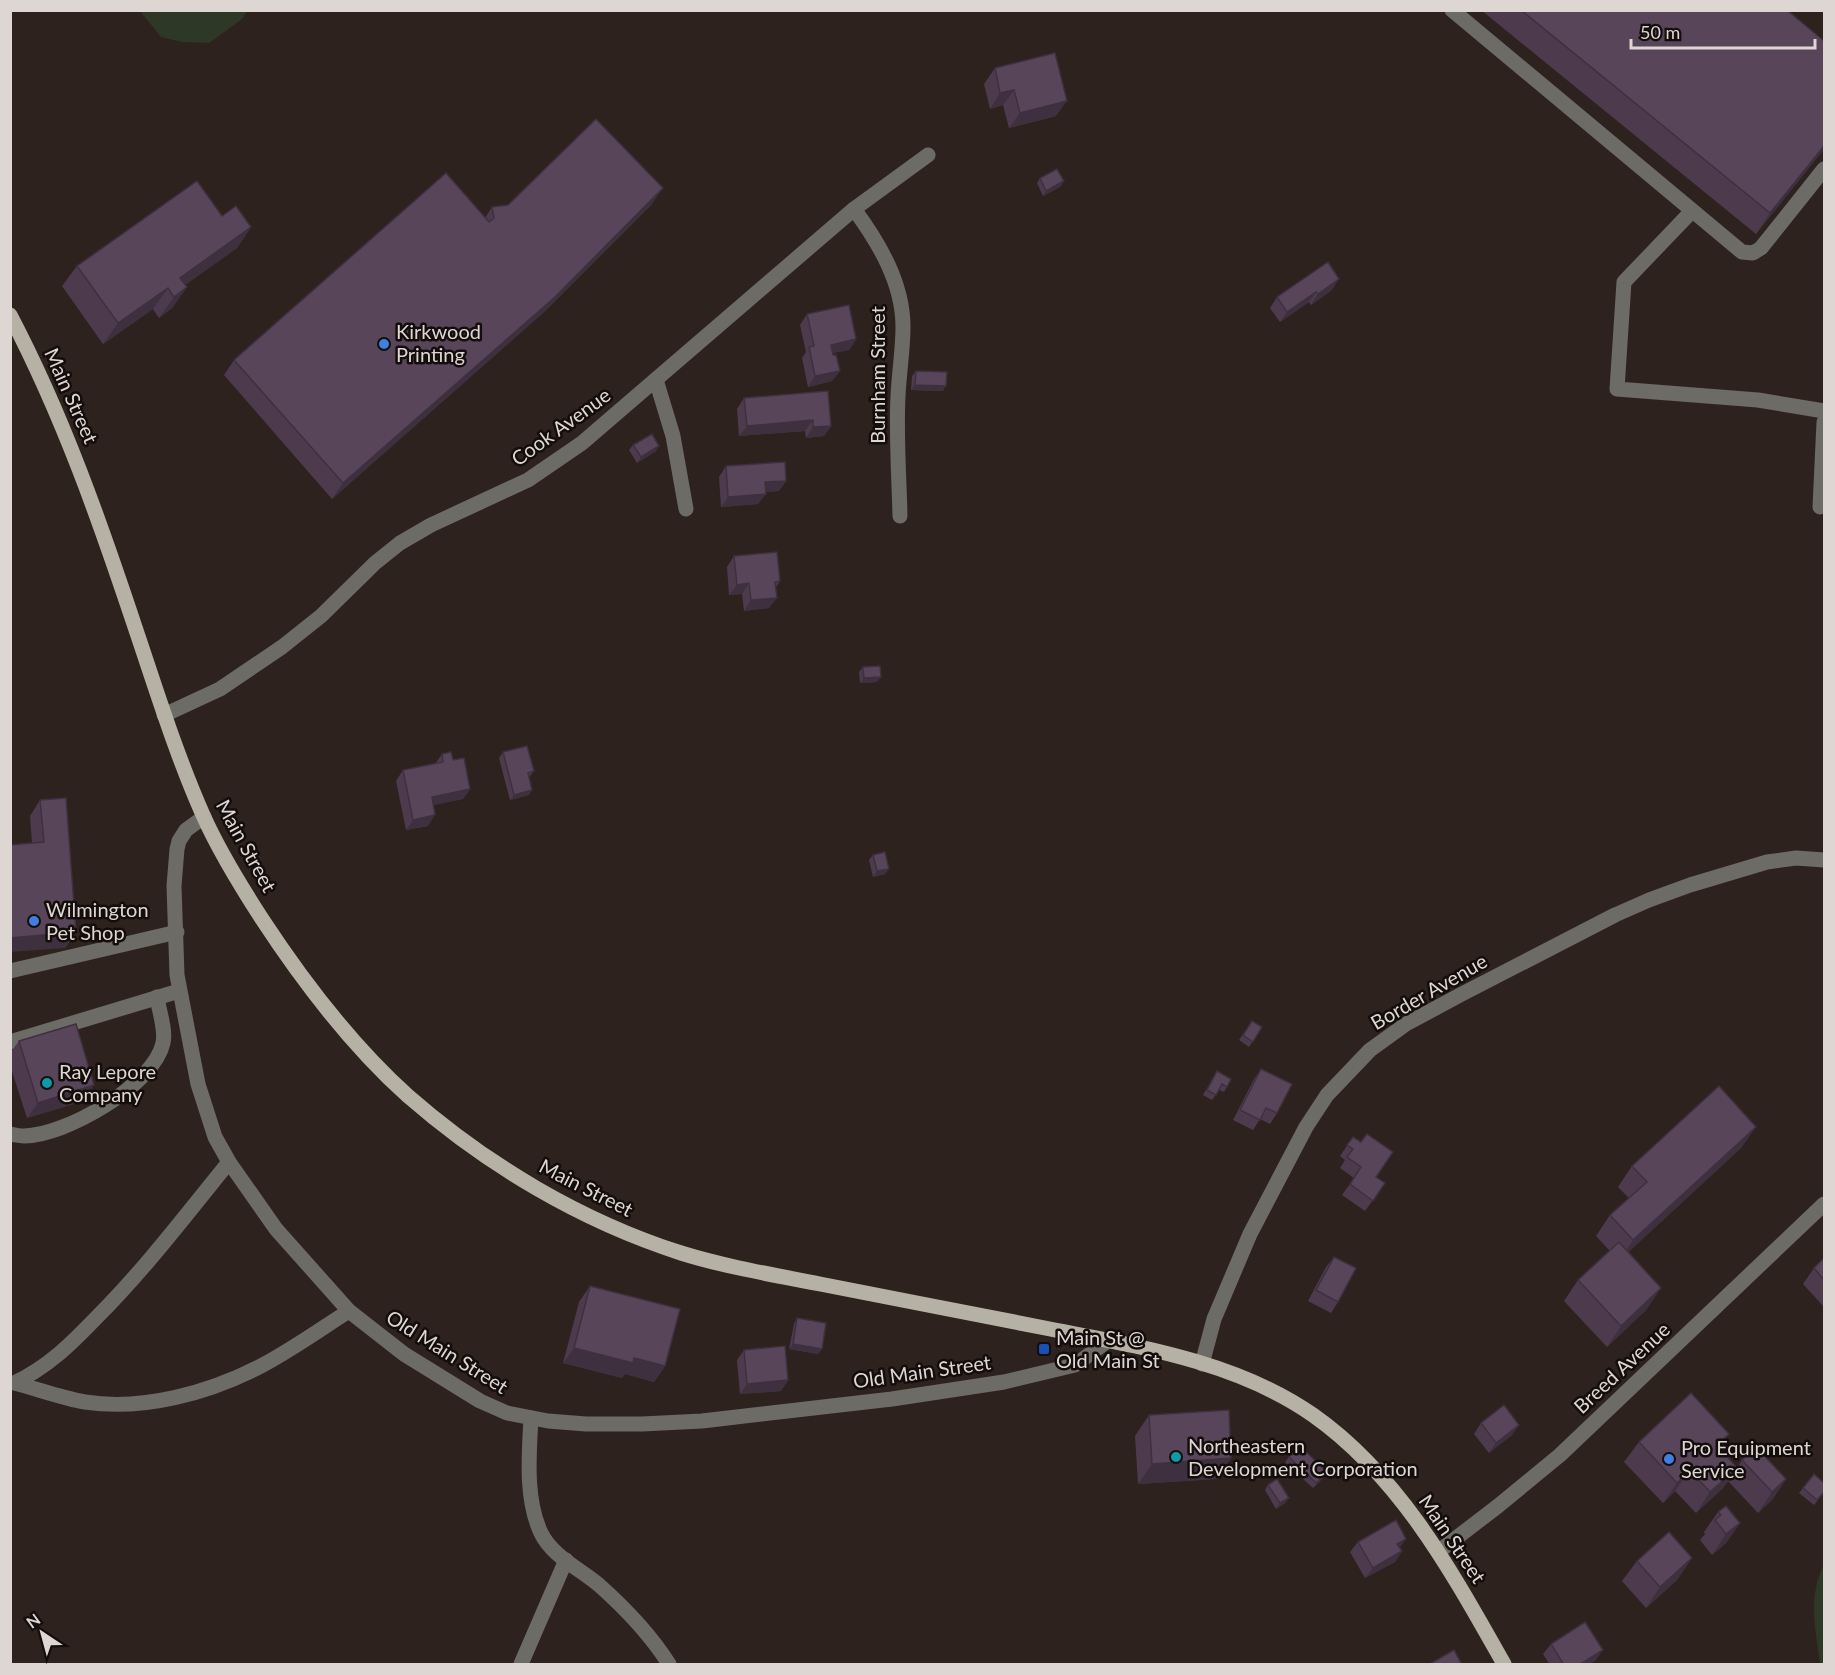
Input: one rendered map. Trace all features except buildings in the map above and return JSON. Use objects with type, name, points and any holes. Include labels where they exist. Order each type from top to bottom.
[{"type":"main road","name":"Main Street","points":[[10,315],[52,399],[75,455],[181,764],[224,857],[285,955],[356,1043],[408,1095],[482,1154],[536,1188],[604,1222],[688,1255],[767,1274],[1109,1340],[1229,1371],[1268,1388],[1306,1410],[1336,1432],[1371,1465],[1392,1489],[1438,1552],[1504,1665]]},
{"type":"street","points":[[1452,10],[1742,252],[1754,254],[1761,248],[1824,169]]},
{"type":"street","name":"Cook Avenue","points":[[164,715],[220,689],[273,653],[321,616],[375,562],[400,543],[430,525],[528,480],[554,463],[607,423],[854,209],[928,155]]},
{"type":"street","name":"Burnham Street","points":[[854,209],[867,226],[888,264],[902,310],[903,338],[898,397],[900,516]]},
{"type":"street","points":[[1692,211],[1624,282],[1617,389],[1758,400],[1824,411]]},
{"type":"street","points":[[656,380],[673,436],[686,509]]},
{"type":"street","points":[[1820,507],[1824,422]]},
{"type":"street","name":"Old Main Street","points":[[204,817],[186,830],[179,841],[174,886],[177,975],[189,1045],[205,1111],[215,1137],[229,1162],[276,1229],[349,1311],[404,1354],[480,1401],[507,1413],[586,1424],[702,1421],[892,1399],[1004,1382],[1075,1365],[1109,1340]]},
{"type":"street","name":"Border Avenue","points":[[1202,1364],[1214,1319],[1246,1245],[1301,1136],[1327,1095],[1370,1050],[1407,1024],[1615,915],[1690,885],[1740,870],[1784,859],[1824,860]]},
{"type":"street","points":[[10,972],[177,932]]},
{"type":"street","points":[[10,1042],[179,991]]},
{"type":"street","points":[[10,1134],[24,1136],[42,1133],[83,1118],[109,1103],[143,1077],[157,1058],[164,1041],[158,997]]},
{"type":"street","points":[[12,1382],[34,1374],[72,1344],[126,1288],[229,1162]]},
{"type":"street","name":"Breed Avenue","points":[[1438,1552],[1560,1455],[1824,1204]]},
{"type":"street","points":[[12,1382],[85,1402],[118,1404],[156,1401],[231,1380],[260,1366],[349,1311]]},
{"type":"street","points":[[531,1418],[531,1487],[541,1533],[554,1550],[597,1584],[643,1627],[669,1665]]},
{"type":"street","points":[[520,1665],[566,1560]]},
{"type":"green space","points":[[140,11],[247,11],[242,19],[209,43],[182,42],[161,37]]},
{"type":"green space","points":[[1824,1565],[1824,1664],[1820,1664],[1814,1601]]},
{"type":"place","name":"Kirkwood Printing","points":[[384,344]]},
{"type":"place","name":"Wilmington Pet Shop","points":[[34,921]]},
{"type":"place","name":"Ray Lepore Company","points":[[47,1083]]},
{"type":"place","name":"Main St @ Old Main St","points":[[1044,1349]]},
{"type":"place","name":"Northeastern Development Corporation","points":[[1176,1457]]},
{"type":"place","name":"Pro Equipment Service","points":[[1669,1459]]}]
